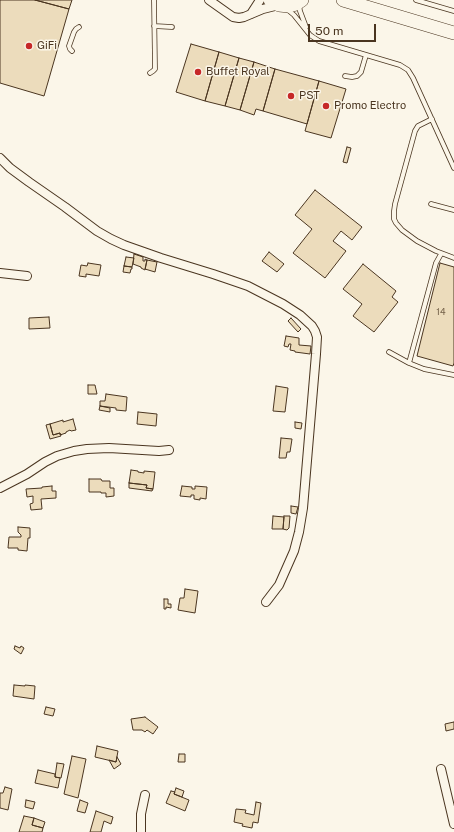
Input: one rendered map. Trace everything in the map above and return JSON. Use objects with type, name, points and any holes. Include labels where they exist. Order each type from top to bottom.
[{"type":"main road","points":[[342,0],[454,33]]},
{"type":"main road","points":[[277,4],[289,6],[301,1]]},
{"type":"street","points":[[209,0],[233,17],[238,18],[250,15],[277,4]]},
{"type":"street","points":[[250,15],[260,0]]},
{"type":"street","points":[[0,158],[24,179],[70,210],[97,231],[111,239],[161,258],[248,286],[283,304],[300,315],[312,326],[315,331],[317,337],[316,354],[299,532],[294,551],[279,585],[266,602]]},
{"type":"street","points":[[0,273],[26,276]]},
{"type":"street","points":[[0,488],[20,478],[45,462],[57,456],[74,451],[109,448],[153,451],[169,450]]},
{"type":"street","points":[[441,769],[454,824]]},
{"type":"street","points":[[141,832],[141,814],[145,794]]},
{"type":"lane","points":[[150,73],[153,72],[155,68],[154,0]]},
{"type":"lane","points":[[416,0],[454,11]]},
{"type":"lane","points":[[301,1],[300,11],[307,31]]},
{"type":"lane","points":[[277,4],[294,15],[310,35],[319,41],[400,65],[408,70],[454,168]]},
{"type":"lane","points":[[149,18],[154,18]]},
{"type":"lane","points":[[154,26],[172,27]]},
{"type":"lane","points":[[72,52],[69,46],[74,32],[79,27]]},
{"type":"lane","points":[[149,47],[154,47]]},
{"type":"lane","points":[[345,76],[357,76],[361,72],[366,55]]},
{"type":"lane","points":[[432,119],[418,126],[415,131],[397,196],[394,215],[396,223],[402,230],[426,246],[441,254],[454,258]]},
{"type":"lane","points":[[431,204],[454,210]]},
{"type":"lane","points":[[409,363],[436,263],[441,254]]},
{"type":"lane","points":[[389,352],[424,369],[454,375]]},
{"type":"building","name":"GiFi","points":[[0,0],[35,0],[69,9],[44,96],[0,83]]},
{"type":"building","points":[[35,0],[72,0],[69,9]]},
{"type":"building","name":"Buffet Royal","points":[[191,44],[219,52],[205,101],[176,92]]},
{"type":"building","points":[[219,52],[239,58],[225,106],[205,101]]},
{"type":"building","points":[[239,58],[254,62],[240,110],[225,106]]},
{"type":"building","points":[[254,62],[275,69],[263,111],[256,109],[254,115],[240,110]]},
{"type":"building","name":"PST","points":[[275,69],[319,81],[307,124],[263,111]]},
{"type":"building","name":"Promo Electro","points":[[319,81],[346,89],[331,138],[305,131]]},
{"type":"building","points":[[347,147],[351,148],[347,163],[343,162]]},
{"type":"building","points":[[315,190],[362,227],[352,240],[341,231],[333,241],[346,251],[325,278],[293,253],[312,229],[295,215]]},
{"type":"building","points":[[269,252],[284,264],[277,272],[262,261]]},
{"type":"building","points":[[134,254],[143,257],[143,261],[145,261],[145,259],[147,260],[145,270],[133,264]]},
{"type":"building","points":[[126,257],[134,258],[132,267],[124,266]]},
{"type":"building","points":[[147,260],[157,262],[155,272],[145,269]]},
{"type":"building","points":[[88,263],[101,265],[99,276],[86,274],[86,277],[79,276],[81,265],[87,266]]},
{"type":"building","points":[[440,263],[454,267],[453,366],[417,356]]},
{"type":"building","points":[[363,264],[396,291],[392,297],[398,302],[374,332],[353,316],[362,304],[343,289]]},
{"type":"building","points":[[124,266],[132,267],[130,273],[123,272]]},
{"type":"building","points":[[49,317],[50,328],[29,329],[29,318]]},
{"type":"building","points":[[291,318],[301,329],[298,332],[288,321]]},
{"type":"building","points":[[286,336],[299,338],[299,345],[311,346],[310,354],[290,350],[291,344],[289,344],[288,347],[284,346]]},
{"type":"building","points":[[88,385],[95,385],[97,394],[88,394]]},
{"type":"building","points":[[276,386],[288,388],[285,412],[273,411]]},
{"type":"building","points":[[106,394],[127,397],[126,411],[100,406],[100,401],[105,401]]},
{"type":"building","points":[[100,406],[110,408],[110,412],[99,410]]},
{"type":"building","points":[[138,412],[157,414],[156,426],[137,424]]},
{"type":"building","points":[[73,419],[76,430],[70,430],[60,435],[60,433],[53,435],[50,424]]},
{"type":"building","points":[[295,422],[302,423],[301,429],[295,428]]},
{"type":"building","points":[[50,424],[53,435],[60,433],[61,436],[50,439],[46,425]]},
{"type":"building","points":[[281,438],[292,439],[290,452],[287,452],[286,458],[279,458]]},
{"type":"building","points":[[131,470],[144,473],[144,471],[155,472],[153,489],[146,488],[147,485],[129,483]]},
{"type":"building","points":[[89,479],[110,481],[110,488],[114,488],[114,496],[106,497],[106,493],[89,492]]},
{"type":"building","points":[[129,483],[147,485],[146,488],[153,489],[152,491],[129,488]]},
{"type":"building","points":[[52,486],[52,491],[56,491],[56,498],[41,499],[42,509],[31,510],[30,504],[33,503],[33,496],[27,497],[26,489]]},
{"type":"building","points":[[182,486],[192,487],[192,489],[195,489],[195,486],[207,487],[206,499],[194,499],[194,495],[191,495],[191,497],[180,496]]},
{"type":"building","points":[[291,506],[298,507],[296,514],[291,513]]},
{"type":"building","points":[[273,516],[284,517],[283,529],[272,529]]},
{"type":"building","points":[[284,516],[290,516],[289,528],[287,530],[283,529]]},
{"type":"building","points":[[18,527],[30,528],[30,538],[28,538],[27,551],[18,550],[18,548],[8,548],[9,537],[21,537],[18,532]]},
{"type":"building","points":[[185,589],[198,591],[195,613],[178,610],[180,598],[184,598]]},
{"type":"building","points":[[164,599],[168,599],[168,604],[171,604],[171,608],[166,607],[166,609],[164,609]]},
{"type":"building","points":[[15,646],[20,648],[21,646],[24,648],[21,654],[14,649]]},
{"type":"building","points":[[14,685],[35,686],[34,699],[13,696]]},
{"type":"building","points":[[46,707],[55,709],[53,716],[44,714]]},
{"type":"building","points":[[145,717],[158,727],[153,734],[147,730],[145,732],[142,730],[133,730],[131,719]]},
{"type":"building","points":[[454,722],[454,729],[446,731],[445,724]]},
{"type":"building","points":[[97,746],[118,751],[116,762],[95,757]]},
{"type":"building","points":[[179,754],[185,754],[185,762],[178,762]]},
{"type":"building","points":[[72,756],[86,759],[78,798],[64,794]]},
{"type":"building","points":[[117,757],[121,764],[114,769],[109,760],[116,762]]},
{"type":"building","points":[[57,763],[64,764],[61,778],[55,777]]},
{"type":"building","points":[[38,770],[55,774],[55,777],[60,778],[58,788],[35,783]]},
{"type":"building","points":[[5,787],[12,789],[8,810],[0,808],[0,793],[3,793]]},
{"type":"building","points":[[176,788],[184,791],[182,797],[174,794]]},
{"type":"building","points":[[171,791],[175,792],[174,794],[189,800],[185,811],[166,803]]},
{"type":"building","points":[[26,800],[35,802],[33,809],[25,807]]},
{"type":"building","points":[[80,800],[88,803],[85,813],[77,811]]},
{"type":"building","points":[[256,802],[261,803],[258,823],[253,822],[252,828],[242,826],[243,824],[234,822],[236,809],[246,810],[245,813],[254,815]]},
{"type":"building","points":[[96,811],[113,817],[111,824],[104,821],[101,832],[90,832]]},
{"type":"building","points":[[24,816],[34,818],[32,825],[43,828],[42,832],[19,832]]},
{"type":"building","points":[[34,818],[45,822],[43,828],[32,825]]},
{"type":"place","name":"GiFi","points":[[29,46]]},
{"type":"place","name":"Buffet Royal","points":[[198,72]]},
{"type":"place","name":"PST","points":[[291,96]]},
{"type":"place","name":"Promo Electro","points":[[326,106]]}]
